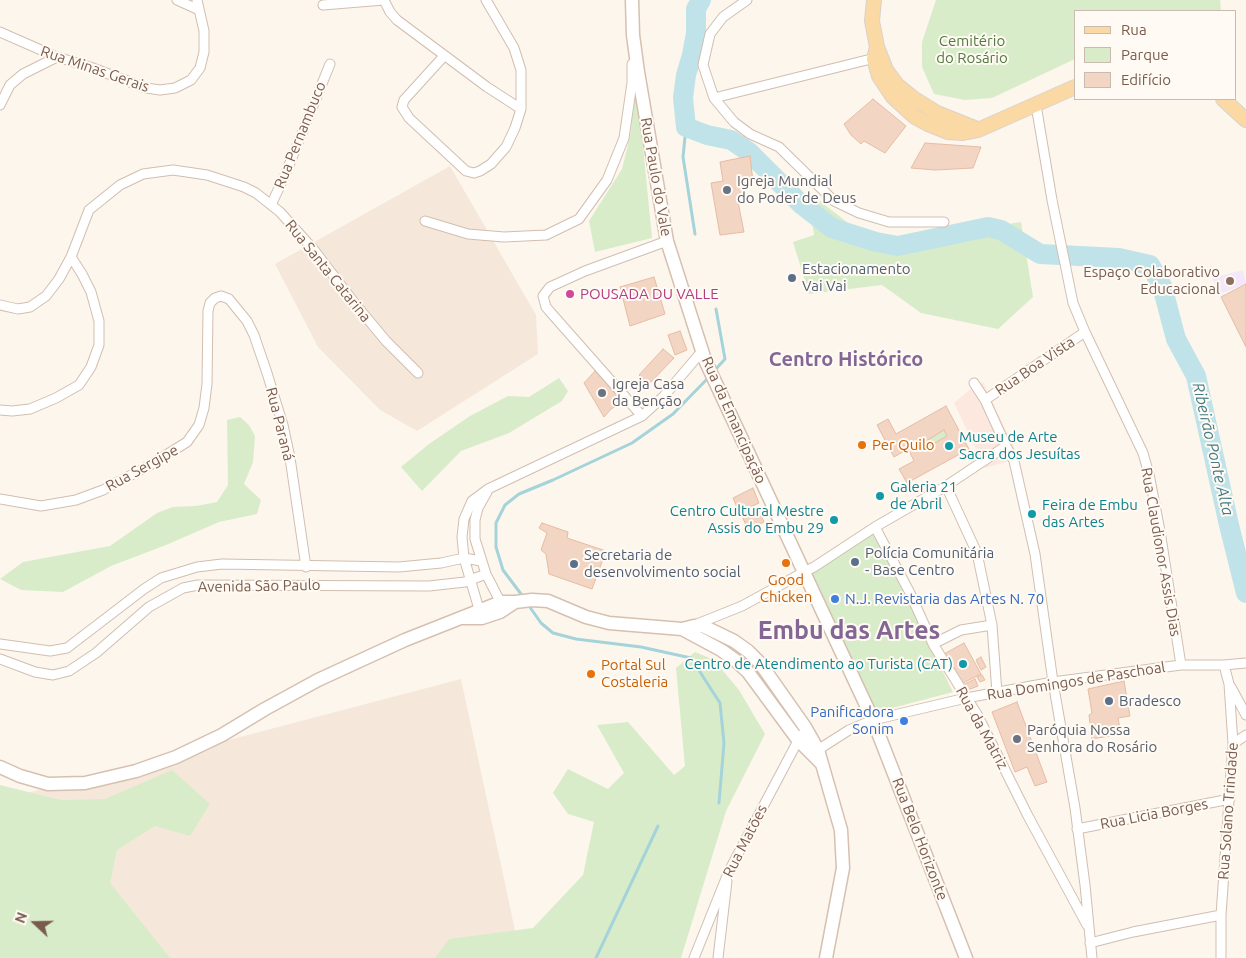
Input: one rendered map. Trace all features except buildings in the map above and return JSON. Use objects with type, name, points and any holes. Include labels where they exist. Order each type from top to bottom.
[{"type":"main road","name":"Rua Paulo do Vale","points":[[632,0],[633,35],[638,72],[667,241],[704,355]]},
{"type":"main road","points":[[874,0],[872,21],[877,54],[897,85],[937,113],[978,130],[1074,87]]},
{"type":"main road","points":[[1224,100],[1246,120]]},
{"type":"main road","name":"Rua da Emancipação","points":[[704,355],[873,720]]},
{"type":"main road","points":[[0,767],[20,776],[48,784],[85,783],[136,771],[176,757],[222,735],[318,680],[405,640],[463,618],[510,604],[532,600],[548,601],[609,623],[688,628],[703,626],[748,651],[760,663],[805,727],[816,750],[841,830],[843,868],[826,958]]},
{"type":"main road","points":[[688,628],[735,660],[748,672],[816,750]]},
{"type":"main road","name":"Rua Belo Horizonte","points":[[873,720],[966,958]]},
{"type":"street","points":[[177,0],[199,10]]},
{"type":"street","points":[[197,0],[199,10]]},
{"type":"street","points":[[323,5],[384,0],[390,12],[397,20],[444,56],[521,109]]},
{"type":"street","points":[[444,56],[404,100],[402,107],[409,118],[466,171],[474,173],[491,164],[506,147],[516,128],[521,109],[521,70],[514,48],[486,0]]},
{"type":"street","points":[[747,0],[723,17],[710,34],[703,64],[714,98],[734,122],[750,134],[779,146],[834,201],[859,214],[889,222],[944,222]]},
{"type":"street","name":"Rua Minas Gerais","points":[[0,32],[57,57],[146,88],[160,90],[175,88],[191,80],[200,68],[204,52],[204,31],[199,10]]},
{"type":"street","points":[[425,221],[468,234],[504,237],[546,235],[579,219],[607,180],[624,138],[632,83],[633,35]]},
{"type":"street","points":[[714,98],[877,54]]},
{"type":"street","points":[[0,105],[10,86],[23,74],[57,57]]},
{"type":"street","name":"Rua Pernambuco","points":[[271,205],[330,64]]},
{"type":"street","name":"Rua Claudionor Assis Dias","points":[[1036,104],[1060,242],[1074,303],[1085,332],[1143,453],[1160,531],[1181,665]]},
{"type":"street","name":"Rua Santa Catarina","points":[[0,305],[5,308],[18,309],[30,307],[46,296],[59,279],[71,257],[89,210],[120,185],[143,174],[173,170],[207,175],[244,187],[256,193],[271,205],[308,244],[366,318],[418,373]]},
{"type":"street","points":[[642,416],[552,314],[544,302],[543,296],[550,287],[585,271],[667,241]]},
{"type":"street","points":[[0,410],[12,412],[30,409],[56,398],[79,385],[91,366],[98,345],[99,321],[91,292],[71,257]]},
{"type":"street","name":"Rua Sergipe","points":[[0,499],[41,506],[76,500],[111,486],[188,442],[199,425],[204,408],[207,384],[208,311],[210,303],[215,298],[221,296]]},
{"type":"street","name":"Rua Paraná","points":[[221,296],[229,299],[247,321],[254,335],[267,373],[290,458],[306,567]]},
{"type":"street","name":"Rua Boa Vista","points":[[985,400],[1085,332]]},
{"type":"street","points":[[480,614],[464,558],[462,537],[464,519],[472,501],[488,489],[642,416],[704,355]]},
{"type":"street","points":[[974,383],[985,400],[1014,461],[1035,554],[1053,682],[1077,829],[1092,958]]},
{"type":"street","points":[[688,628],[742,606],[814,567],[875,527],[946,486],[1006,446]]},
{"type":"street","points":[[946,486],[977,553],[992,625],[997,693]]},
{"type":"street","points":[[488,489],[478,508],[474,539],[486,574],[510,604]]},
{"type":"street","name":"Rua da Matriz","points":[[875,527],[910,593],[933,644],[978,716],[1028,816],[1090,930]]},
{"type":"street","name":"Avenida São Paulo","points":[[0,644],[50,651],[67,648],[161,578],[197,566],[222,564],[399,568],[464,558],[481,561]]},
{"type":"street","name":"Avenida São Paulo","points":[[0,659],[35,672],[53,675],[69,670],[96,653],[150,607],[183,588],[198,585],[429,586],[450,585],[486,574]]},
{"type":"street","points":[[933,644],[961,630],[992,625]]},
{"type":"street","name":"Rua Domingos de Paschoal","points":[[816,750],[848,730],[873,720],[966,698],[1053,682],[1181,665],[1224,666],[1246,664]]},
{"type":"street","name":"Rua Solano Trindade","points":[[1221,958],[1221,916],[1233,744],[1229,684],[1224,666]]},
{"type":"street","points":[[1229,684],[1246,715]]},
{"type":"street","points":[[1233,744],[1246,735]]},
{"type":"street","name":"Rua Matões","points":[[694,958],[729,871],[816,750]]},
{"type":"street","name":"Rua Licia Borges","points":[[1077,829],[1230,799]]},
{"type":"street","points":[[718,958],[729,871]]},
{"type":"street","points":[[1090,943],[1133,932],[1221,916]]},
{"type":"shaded area","points":[[450,166],[536,315],[538,354],[417,431],[380,410],[318,347],[275,264]]},
{"type":"shaded area","name":"Espaço Colaborativo Educacional","points":[[1243,270],[1246,284],[1220,294],[1212,278]]},
{"type":"shaded area","points":[[983,382],[1019,458],[985,468],[954,403],[973,387]]},
{"type":"shaded area","points":[[461,679],[521,958],[0,958],[0,800]]},
{"type":"green space","name":"Cemitério do Rosário","points":[[936,0],[1220,0],[1221,10],[1074,10],[1074,59],[992,98],[965,100],[934,94],[922,67],[922,42]]},
{"type":"green space","points":[[637,85],[652,238],[595,252],[589,221],[622,169],[631,132],[633,100]]},
{"type":"green space","points":[[808,192],[852,226],[894,242],[1021,222],[1033,297],[998,329],[921,313],[882,285],[809,294],[793,242],[814,235]]},
{"type":"green space","points":[[559,378],[568,391],[562,401],[509,433],[461,451],[422,491],[401,467],[429,444],[470,416],[508,396],[529,397]]},
{"type":"green space","points":[[240,417],[249,425],[255,436],[253,462],[244,484],[261,500],[257,514],[219,522],[111,566],[63,592],[21,590],[0,579],[23,562],[110,546],[157,513],[173,507],[196,506],[217,502],[228,485],[227,420]]},
{"type":"green space","points":[[944,430],[947,436],[924,449],[921,444]]},
{"type":"green space","points":[[874,533],[953,692],[877,712],[809,575],[840,552]]},
{"type":"green space","points":[[695,652],[714,660],[739,690],[765,734],[726,811],[681,958],[435,958],[449,939],[533,928],[583,875],[594,822],[568,814],[553,793],[568,769],[608,789],[624,773],[597,725],[628,722],[674,775],[685,766],[676,668]]},
{"type":"green space","points":[[172,770],[210,804],[190,836],[155,826],[117,850],[110,883],[170,958],[0,958],[0,785],[61,800],[105,799]]},
{"type":"waterway","name":"Ribeirão Ponte Alta","points":[[701,0],[696,9],[696,33],[686,75],[683,98],[686,127],[707,135],[731,140],[749,152],[801,204],[832,228],[876,242],[898,246],[988,227],[1001,230],[1040,254],[1119,258],[1150,265],[1162,286],[1176,339],[1196,376],[1246,593]]},
{"type":"waterway","points":[[686,127],[683,157],[695,234]]},
{"type":"waterway","points":[[714,371],[725,359],[716,309]]},
{"type":"waterway","points":[[524,598],[503,570],[496,547],[496,523],[505,505],[519,494],[632,443],[673,414],[710,376]]},
{"type":"waterway","points":[[527,603],[541,623],[553,633],[576,639],[641,647],[691,658],[720,703],[724,743],[719,803]]},
{"type":"waterway","points":[[596,958],[658,826]]},
{"type":"place","name":"Igreja Mundial do Poder de Deus","points":[[727,190]]},
{"type":"place","name":"Estacionamento Vai Vai","points":[[792,278]]},
{"type":"place","name":"Espaço Colaborativo Educacional","points":[[1230,281]]},
{"type":"place","name":"POUSADA DU VALLE","points":[[570,294]]},
{"type":"place","name":"Igreja Casa da Benção","points":[[602,393]]},
{"type":"place","name":"Per Quilo","points":[[862,445]]},
{"type":"place","name":"Museu de Arte Sacra dos Jesuítas","points":[[949,446]]},
{"type":"place","name":"Galeria 21 de Abril","points":[[880,496]]},
{"type":"place","name":"Feira de Embu das Artes","points":[[1032,514]]},
{"type":"place","name":"Centro Cultural Mestre Assis do Embu 29","points":[[834,520]]},
{"type":"place","name":"Polícia Comunitária - Base Centro","points":[[855,562]]},
{"type":"place","name":"Good Chicken","points":[[786,563]]},
{"type":"place","name":"Secretaria de desenvolvimento social","points":[[574,564]]},
{"type":"place","name":"N.J. Revistaria das Artes N. 70","points":[[835,599]]},
{"type":"place","name":"Centro de Atendimento ao Turista (CAT)","points":[[963,664]]},
{"type":"place","name":"Portal Sul Costaleria","points":[[591,674]]},
{"type":"place","name":"Bradesco","points":[[1109,701]]},
{"type":"place","name":"Panificadora Sonim","points":[[904,721]]},
{"type":"place","name":"Paróquia Nossa Senhora do Rosário","points":[[1017,739]]},
{"type":"district","name":"Centro Histórico","points":[[846,359]]},
{"type":"district","name":"Embu das Artes","points":[[849,631]]}]
